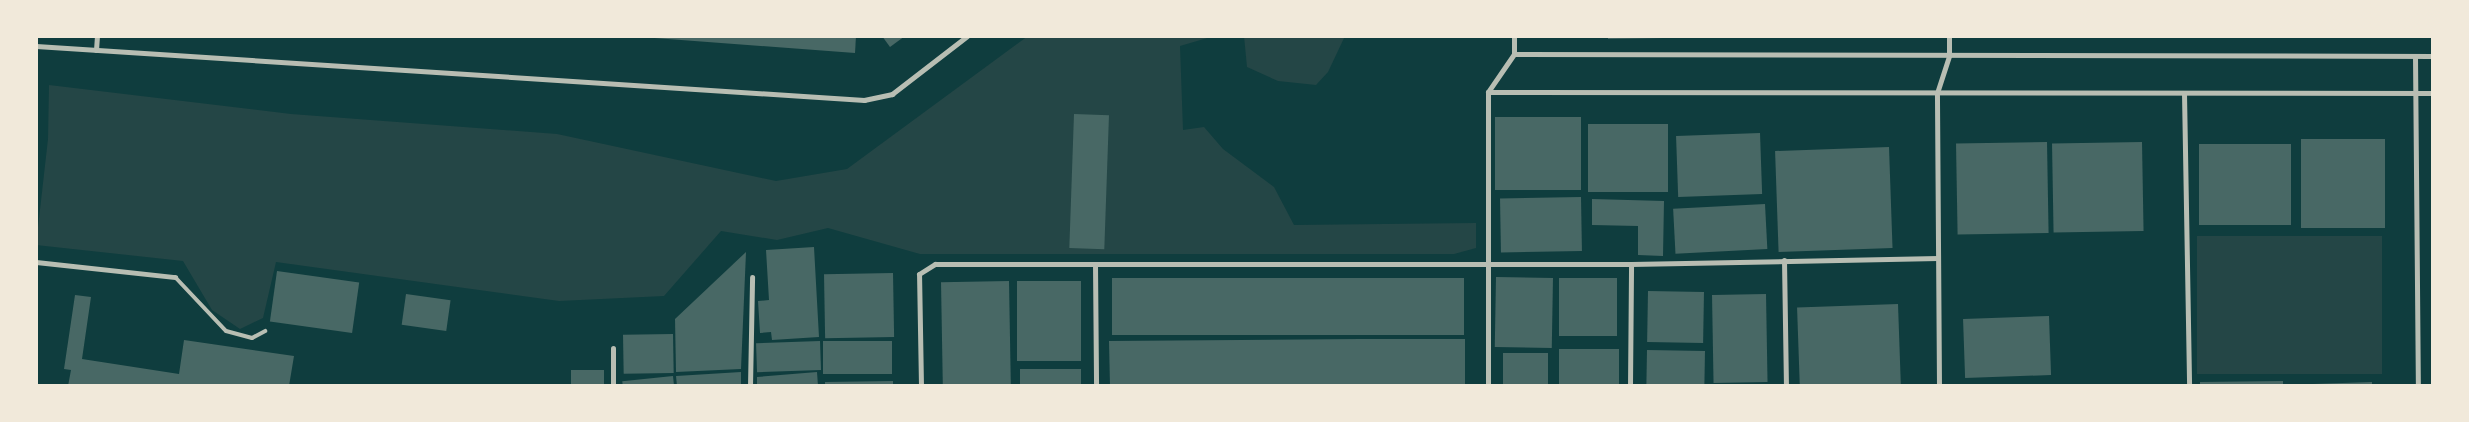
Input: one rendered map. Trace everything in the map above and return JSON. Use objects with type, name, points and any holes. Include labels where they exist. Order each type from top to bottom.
[{"type":"street","points":[[96,50],[97,36]]},
{"type":"street","points":[[36,46],[864,100],[892,94],[967,36]]},
{"type":"street","points":[[1488,386],[1488,92],[1514,54],[1514,36]]},
{"type":"street","points":[[1939,386],[1937,93],[1949,55],[1949,36]]},
{"type":"street","points":[[1514,54],[2433,56]]},
{"type":"street","points":[[2415,56],[2418,386]]},
{"type":"street","points":[[1488,92],[2433,93]]},
{"type":"street","points":[[2184,93],[2189,386]]},
{"type":"street","points":[[921,386],[919,274],[935,264],[1631,264],[1938,258]]},
{"type":"street","points":[[1784,260],[1786,386]]},
{"type":"street","points":[[36,262],[175,277]]},
{"type":"street","points":[[1096,264],[1096,386]]},
{"type":"street","points":[[1630,386],[1631,264]]},
{"type":"street","points":[[750,386],[752,278]]},
{"type":"street","points":[[613,348],[613,386]]},
{"type":"lane","points":[[175,277],[226,331],[252,338],[265,331]]},
{"type":"shaded area","points":[[1028,36],[1214,36],[1180,46],[1183,130],[1204,127],[1223,149],[1274,187],[1294,225],[1476,223],[1476,248],[1454,254],[920,254],[828,228],[777,240],[721,231],[664,296],[559,301],[276,262],[263,318],[240,329],[212,310],[183,261],[36,245],[48,139],[49,85],[291,114],[557,134],[776,181],[847,169]]},
{"type":"shaded area","points":[[1244,36],[1345,36],[1328,72],[1316,85],[1278,81],[1247,67]]},
{"type":"shaded area","points":[[2197,236],[2382,236],[2382,374],[2197,374]]},
{"type":"building","points":[[628,36],[856,36],[855,53]]},
{"type":"building","points":[[882,36],[905,36],[890,47]]},
{"type":"building","points":[[1608,36],[1664,36],[1664,38],[1608,39]]},
{"type":"building","points":[[1074,114],[1109,115],[1104,249],[1069,248]]},
{"type":"building","points":[[1495,117],[1581,117],[1581,190],[1495,190]]},
{"type":"building","points":[[1588,124],[1668,124],[1668,192],[1588,192]]},
{"type":"building","points":[[1760,133],[1762,194],[1678,197],[1676,136]]},
{"type":"building","points":[[2301,139],[2385,139],[2385,228],[2301,228]]},
{"type":"building","points":[[2047,142],[2049,233],[1958,235],[1956,144]]},
{"type":"building","points":[[2142,142],[2144,231],[2054,233],[2052,144]]},
{"type":"building","points":[[2199,144],[2291,144],[2291,225],[2199,225]]},
{"type":"building","points":[[1889,147],[1893,248],[1779,252],[1775,151]]},
{"type":"building","points":[[1581,197],[1582,251],[1501,252],[1500,198]]},
{"type":"building","points":[[1592,199],[1664,201],[1663,256],[1638,255],[1638,226],[1592,225]]},
{"type":"building","points":[[1765,204],[1767,249],[1675,254],[1673,209]]},
{"type":"building","points":[[814,247],[819,337],[772,340],[771,332],[760,333],[758,301],[769,300],[766,250]]},
{"type":"building","points":[[746,252],[741,369],[676,372],[675,319]]},
{"type":"building","points":[[277,271],[359,283],[352,333],[270,322]]},
{"type":"building","points":[[893,273],[894,337],[825,338],[824,274]]},
{"type":"building","points":[[1496,277],[1553,278],[1552,348],[1495,347]]},
{"type":"building","points":[[1112,278],[1464,278],[1464,335],[1112,335]]},
{"type":"building","points":[[1559,278],[1617,278],[1617,336],[1559,336]]},
{"type":"building","points":[[1009,281],[1011,386],[943,386],[941,282]]},
{"type":"building","points":[[1017,281],[1081,281],[1081,361],[1017,361]]},
{"type":"building","points":[[1648,291],[1704,292],[1703,343],[1647,342]]},
{"type":"building","points":[[406,294],[451,300],[446,331],[402,325]]},
{"type":"building","points":[[1766,294],[1768,382],[1714,383],[1712,295]]},
{"type":"building","points":[[75,295],[91,297],[82,359],[179,374],[184,340],[294,356],[289,386],[68,386],[71,370],[64,369]]},
{"type":"building","points":[[1898,304],[1901,386],[1800,386],[1797,308]]},
{"type":"building","points":[[2049,316],[2051,375],[1965,378],[1963,319]]},
{"type":"building","points":[[673,334],[674,373],[624,374],[623,335]]},
{"type":"building","points":[[1465,339],[1465,386],[1110,386],[1109,341]]},
{"type":"building","points":[[820,341],[821,370],[757,372],[756,343]]},
{"type":"building","points":[[823,341],[892,341],[892,374],[823,374]]},
{"type":"building","points":[[1559,349],[1619,349],[1619,386],[1559,386]]},
{"type":"building","points":[[1647,350],[1705,351],[1704,386],[1646,386]]},
{"type":"building","points":[[1503,353],[1548,353],[1548,386],[1503,386]]},
{"type":"building","points":[[1020,369],[1081,369],[1081,386],[1020,386]]},
{"type":"building","points":[[571,370],[604,370],[604,386],[571,386]]},
{"type":"building","points":[[741,372],[741,386],[677,386],[676,376]]},
{"type":"building","points":[[817,372],[818,386],[757,386],[757,377]]},
{"type":"building","points":[[673,376],[674,386],[623,386],[622,381]]},
{"type":"building","points":[[893,381],[893,386],[825,386],[825,382]]},
{"type":"building","points":[[2283,381],[2283,386],[2200,386],[2200,382]]},
{"type":"building","points":[[2372,382],[2372,386],[2313,386],[2313,384]]}]
